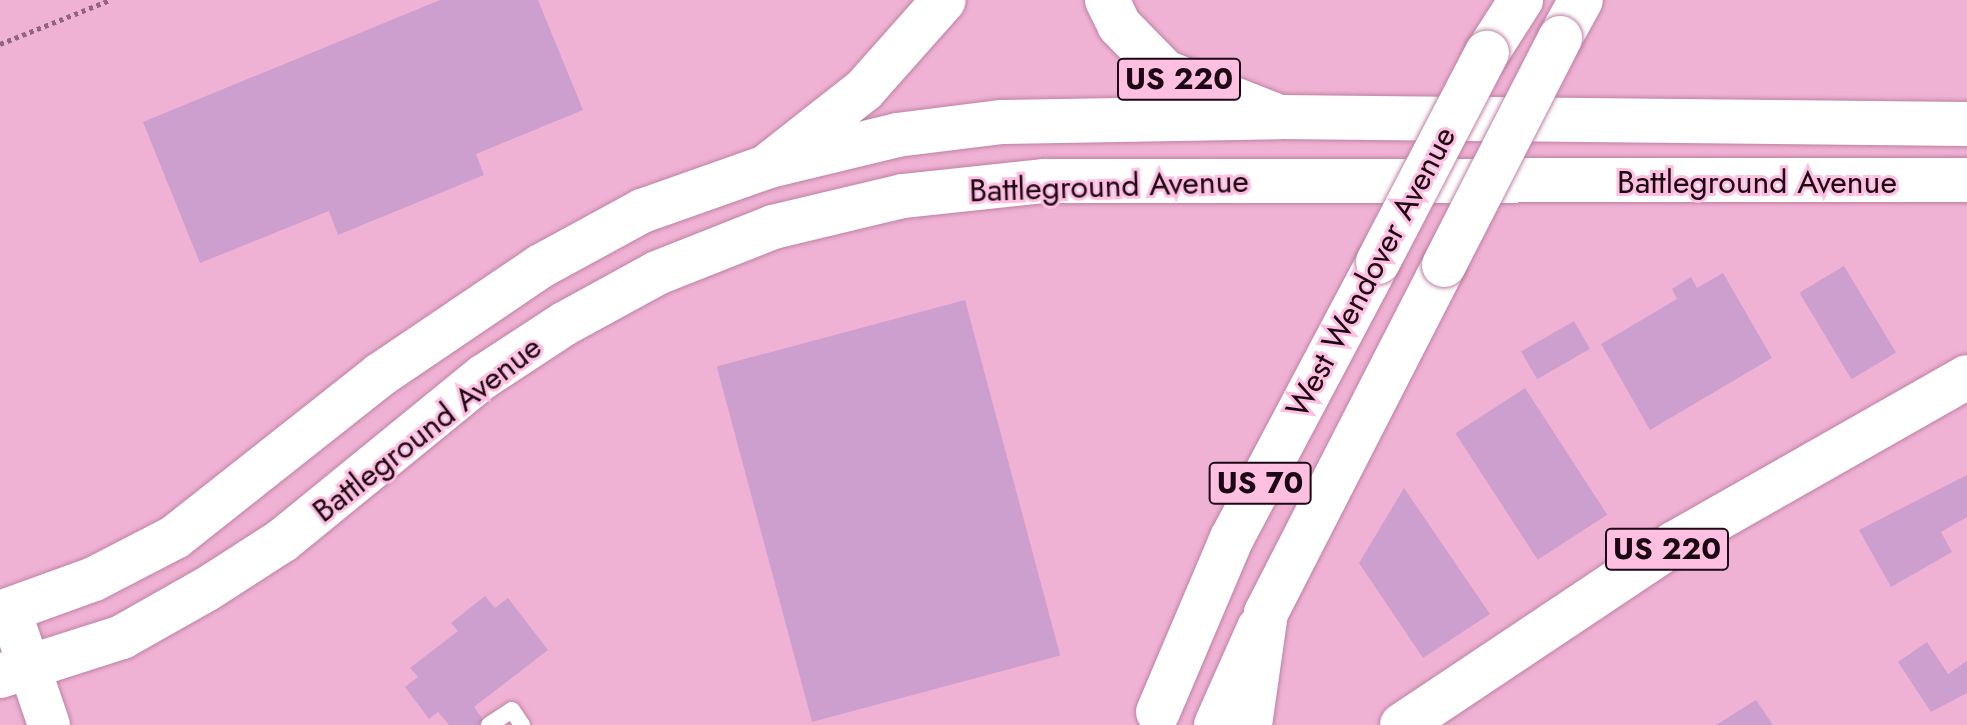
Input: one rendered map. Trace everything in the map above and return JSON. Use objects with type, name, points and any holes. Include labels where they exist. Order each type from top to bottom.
[{"type":"main road","points":[[766,167],[864,90],[944,0]]},
{"type":"main road","name":"US 220","points":[[1107,0],[1119,25],[1165,72],[1280,117]]},
{"type":"main road","points":[[1487,53],[1499,0]]},
{"type":"main road","name":"West Wendover Avenue","points":[[1156,718],[1232,538],[1487,53],[1521,0]]},
{"type":"main road","name":"West Wendover Avenue","points":[[1216,725],[1266,613],[1581,0]]},
{"type":"main road","name":"Battleground Avenue","points":[[5,607],[94,579],[175,537],[380,375],[541,266],[642,211],[766,167],[897,135],[1002,122],[1280,117],[1967,124]]},
{"type":"main road","name":"Battleground Avenue","points":[[16,672],[122,637],[262,554],[483,377],[564,324],[657,273],[773,227],[903,196],[1044,181],[1967,180]]},
{"type":"main road","points":[[1921,181],[1967,210]]},
{"type":"main road","name":"US 220","points":[[1402,725],[1675,543],[1959,376]]},
{"type":"main road","points":[[1250,725],[1266,613]]},
{"type":"street","points":[[5,607],[16,672],[49,725]]},
{"type":"lane","points":[[489,725],[512,710],[522,725]]},
{"type":"path","points":[[0,44],[110,0]]},
{"type":"building","points":[[440,0],[538,0],[583,110],[476,154],[484,175],[338,235],[329,211],[200,263],[143,122]]},
{"type":"building","points":[[1844,266],[1896,353],[1851,379],[1799,293]]},
{"type":"building","points":[[1723,273],[1772,358],[1650,430],[1601,344],[1677,299],[1672,289],[1691,277],[1697,288]]},
{"type":"building","points":[[965,300],[1060,655],[812,722],[717,367]]},
{"type":"building","points":[[1574,321],[1590,349],[1537,379],[1521,352]]},
{"type":"building","points":[[1525,388],[1607,515],[1538,560],[1455,433]]},
{"type":"building","points":[[1967,475],[1967,517],[1941,532],[1952,552],[1891,587],[1859,530]]},
{"type":"building","points":[[1404,488],[1490,614],[1423,658],[1359,563]]},
{"type":"building","points":[[485,596],[495,608],[508,598],[548,650],[474,707],[487,725],[449,725],[438,712],[429,719],[405,687],[418,677],[410,668],[458,631],[451,623]]},
{"type":"building","points":[[1927,642],[1948,674],[1967,661],[1967,693],[1931,712],[1898,662]]},
{"type":"building","points":[[1756,700],[1773,725],[1716,725]]}]
